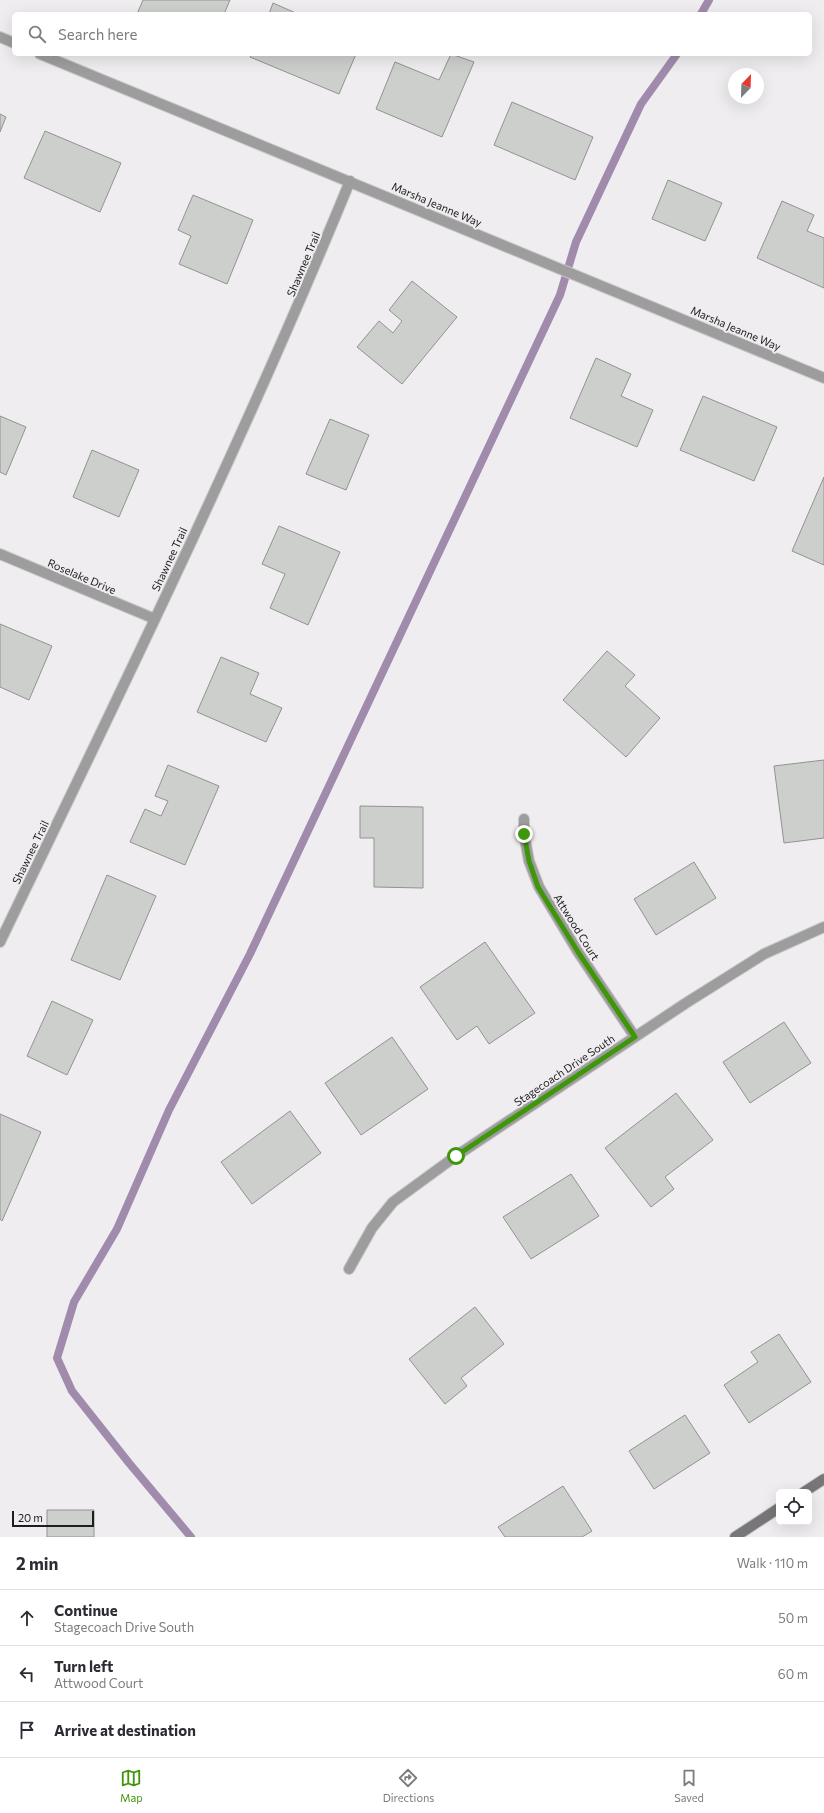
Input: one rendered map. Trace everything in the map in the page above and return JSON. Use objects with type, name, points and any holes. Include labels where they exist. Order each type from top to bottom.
[{"type":"street","points":[[0,37],[12,42]]},
{"type":"street","name":"Marsha Jeanne Way","points":[[45,56],[824,378]]},
{"type":"street","name":"Shawnee Trail","points":[[0,942],[155,619],[259,396],[313,272],[350,181]]},
{"type":"street","name":"Roselake Drive","points":[[0,554],[155,619]]},
{"type":"street","name":"Attwood Court","points":[[524,819],[524,834],[529,861],[538,887],[578,952],[635,1037]]},
{"type":"street","name":"Stagecoach Drive South","points":[[348,1269],[372,1228],[394,1202],[456,1156],[635,1037],[764,954],[824,927]]},
{"type":"street","points":[[809,1489],[824,1479]]},
{"type":"street","points":[[735,1537],[776,1510]]},
{"type":"building","points":[[143,0],[230,0],[225,12],[138,12]]},
{"type":"building","points":[[273,3],[293,12],[270,12]]},
{"type":"building","points":[[251,56],[355,56],[339,94],[250,57]]},
{"type":"building","points":[[450,56],[457,56],[474,62],[442,137],[376,109],[395,62],[439,80]]},
{"type":"building","points":[[512,102],[593,137],[575,180],[494,145]]},
{"type":"building","points":[[0,114],[6,117],[0,132]]},
{"type":"building","points":[[45,131],[121,163],[100,212],[24,178]]},
{"type":"building","points":[[668,180],[722,203],[705,241],[652,219]]},
{"type":"building","points":[[193,195],[253,220],[227,284],[179,264],[191,236],[178,230]]},
{"type":"building","points":[[782,201],[814,215],[807,231],[824,238],[824,288],[757,258]]},
{"type":"building","points":[[412,281],[457,317],[402,384],[357,347],[379,321],[393,333],[402,321],[389,310]]},
{"type":"building","points":[[596,358],[631,374],[621,396],[653,410],[637,447],[570,418]]},
{"type":"building","points":[[703,396],[777,427],[754,481],[680,450]]},
{"type":"building","points":[[0,416],[26,427],[6,475],[0,472]]},
{"type":"building","points":[[330,419],[369,435],[346,490],[306,474]]},
{"type":"building","points":[[92,450],[139,470],[119,517],[73,497]]},
{"type":"building","points":[[824,477],[824,565],[792,551]]},
{"type":"building","points":[[279,526],[340,552],[308,625],[270,608],[285,574],[262,564]]},
{"type":"building","points":[[0,624],[52,646],[29,700],[0,687]]},
{"type":"building","points":[[607,651],[635,675],[625,686],[660,718],[626,757],[563,700]]},
{"type":"building","points":[[221,657],[259,673],[250,694],[282,708],[266,742],[197,712]]},
{"type":"building","points":[[824,760],[824,838],[784,843],[774,766]]},
{"type":"building","points":[[168,765],[219,786],[185,865],[130,842],[145,809],[161,816],[168,801],[155,796]]},
{"type":"building","points":[[360,806],[423,807],[423,888],[374,887],[374,838],[360,838]]},
{"type":"building","points":[[694,862],[716,898],[656,935],[634,899]]},
{"type":"building","points":[[107,875],[156,896],[120,980],[71,960]]},
{"type":"building","points":[[485,942],[535,1013],[489,1044],[477,1026],[457,1040],[420,987]]},
{"type":"building","points":[[52,1001],[93,1020],[67,1075],[27,1056]]},
{"type":"building","points":[[784,1022],[811,1063],[750,1103],[723,1062]]},
{"type":"building","points":[[392,1037],[428,1089],[361,1135],[325,1083]]},
{"type":"building","points":[[676,1093],[713,1140],[665,1177],[674,1189],[651,1207],[605,1148]]},
{"type":"building","points":[[290,1111],[321,1153],[252,1204],[221,1162]]},
{"type":"building","points":[[0,1114],[41,1132],[2,1221],[0,1219]]},
{"type":"building","points":[[571,1174],[599,1216],[531,1259],[503,1217]]},
{"type":"building","points":[[475,1307],[504,1344],[461,1378],[467,1386],[445,1404],[409,1359]]},
{"type":"building","points":[[779,1334],[811,1382],[749,1423],[724,1385],[758,1362],[751,1352]]},
{"type":"building","points":[[685,1415],[710,1453],[654,1489],[629,1451]]},
{"type":"building","points":[[563,1486],[592,1531],[582,1537],[505,1537],[498,1527]]},
{"type":"building","points":[[47,1510],[94,1510],[94,1537],[47,1537]]},
{"type":"waterway","points":[[702,12],[709,0]]},
{"type":"waterway","points":[[191,1537],[129,1463],[72,1391],[57,1358],[74,1302],[117,1229],[169,1110],[250,954],[560,295],[576,242],[641,104],[676,56]]},
{"type":"route","points":[[456,1156],[635,1037],[578,952],[538,887],[529,861],[524,834]]}]
